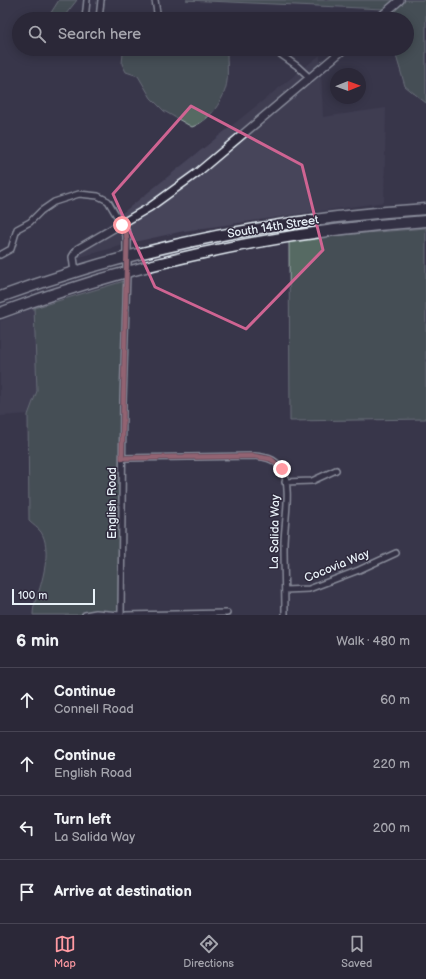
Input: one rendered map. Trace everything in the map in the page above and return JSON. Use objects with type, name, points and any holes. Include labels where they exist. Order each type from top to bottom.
[{"type":"highway","name":"South 14th Street","points":[[0,297],[75,272],[127,257],[247,230],[337,216],[426,209]]},
{"type":"highway","points":[[383,225],[398,216],[399,211]]},
{"type":"highway","name":"South 14th Street","points":[[0,313],[65,290],[127,271],[205,252],[266,240],[426,221]]},
{"type":"street","points":[[86,12],[88,0]]},
{"type":"street","points":[[100,12],[101,0]]},
{"type":"street","points":[[155,0],[157,12]]},
{"type":"street","points":[[386,12],[400,0]]},
{"type":"street","points":[[283,56],[310,78]]},
{"type":"street","points":[[75,272],[73,257],[78,249],[122,225],[197,173],[336,56]]},
{"type":"street","points":[[0,255],[11,249],[17,229],[30,222],[41,211],[54,202],[71,196],[85,194],[103,198],[111,204],[127,235],[127,271]]},
{"type":"street","name":"English Road","points":[[120,615],[127,271]]},
{"type":"street","name":"La Salida Way","points":[[122,458],[268,457],[280,466],[286,482],[285,615]]},
{"type":"street","points":[[286,482],[312,481],[336,470]]},
{"type":"street","name":"Cocovia Way","points":[[284,590],[309,589],[359,570],[396,553]]},
{"type":"street","points":[[85,615],[96,613],[120,615]]},
{"type":"street","points":[[126,615],[227,613]]},
{"type":"highlighted area","points":[[191,106],[302,165],[323,250],[246,329],[155,287],[113,194]]},
{"type":"shaded area","points":[[320,56],[320,65],[195,171],[148,205],[91,238]]},
{"type":"shaded area","points":[[321,73],[323,117],[386,108],[384,202],[184,231],[130,243],[130,235],[126,226],[152,210],[199,175]]},
{"type":"shaded area","points":[[121,229],[124,245],[76,258],[80,251]]},
{"type":"shaded area","points":[[34,308],[37,391],[28,414],[0,416],[0,321]]},
{"type":"green space","points":[[59,0],[77,0],[68,12],[51,12]]},
{"type":"green space","points":[[186,0],[396,0],[384,10]]},
{"type":"green space","points":[[405,0],[426,0],[426,103],[405,86],[396,56],[414,56],[414,12],[391,12]]},
{"type":"green space","points":[[123,56],[227,56],[226,88],[220,102],[210,115],[192,127],[164,111],[151,98],[138,76],[126,72],[122,64]]},
{"type":"green space","points":[[426,228],[426,419],[290,421],[289,242],[329,236]]},
{"type":"green space","points":[[124,281],[122,615],[33,615],[46,561],[46,546],[44,538],[41,532],[29,521],[28,415],[37,391],[34,308]]},
{"type":"route","points":[[122,225],[127,235],[122,458],[254,456],[268,457],[282,469]]}]
